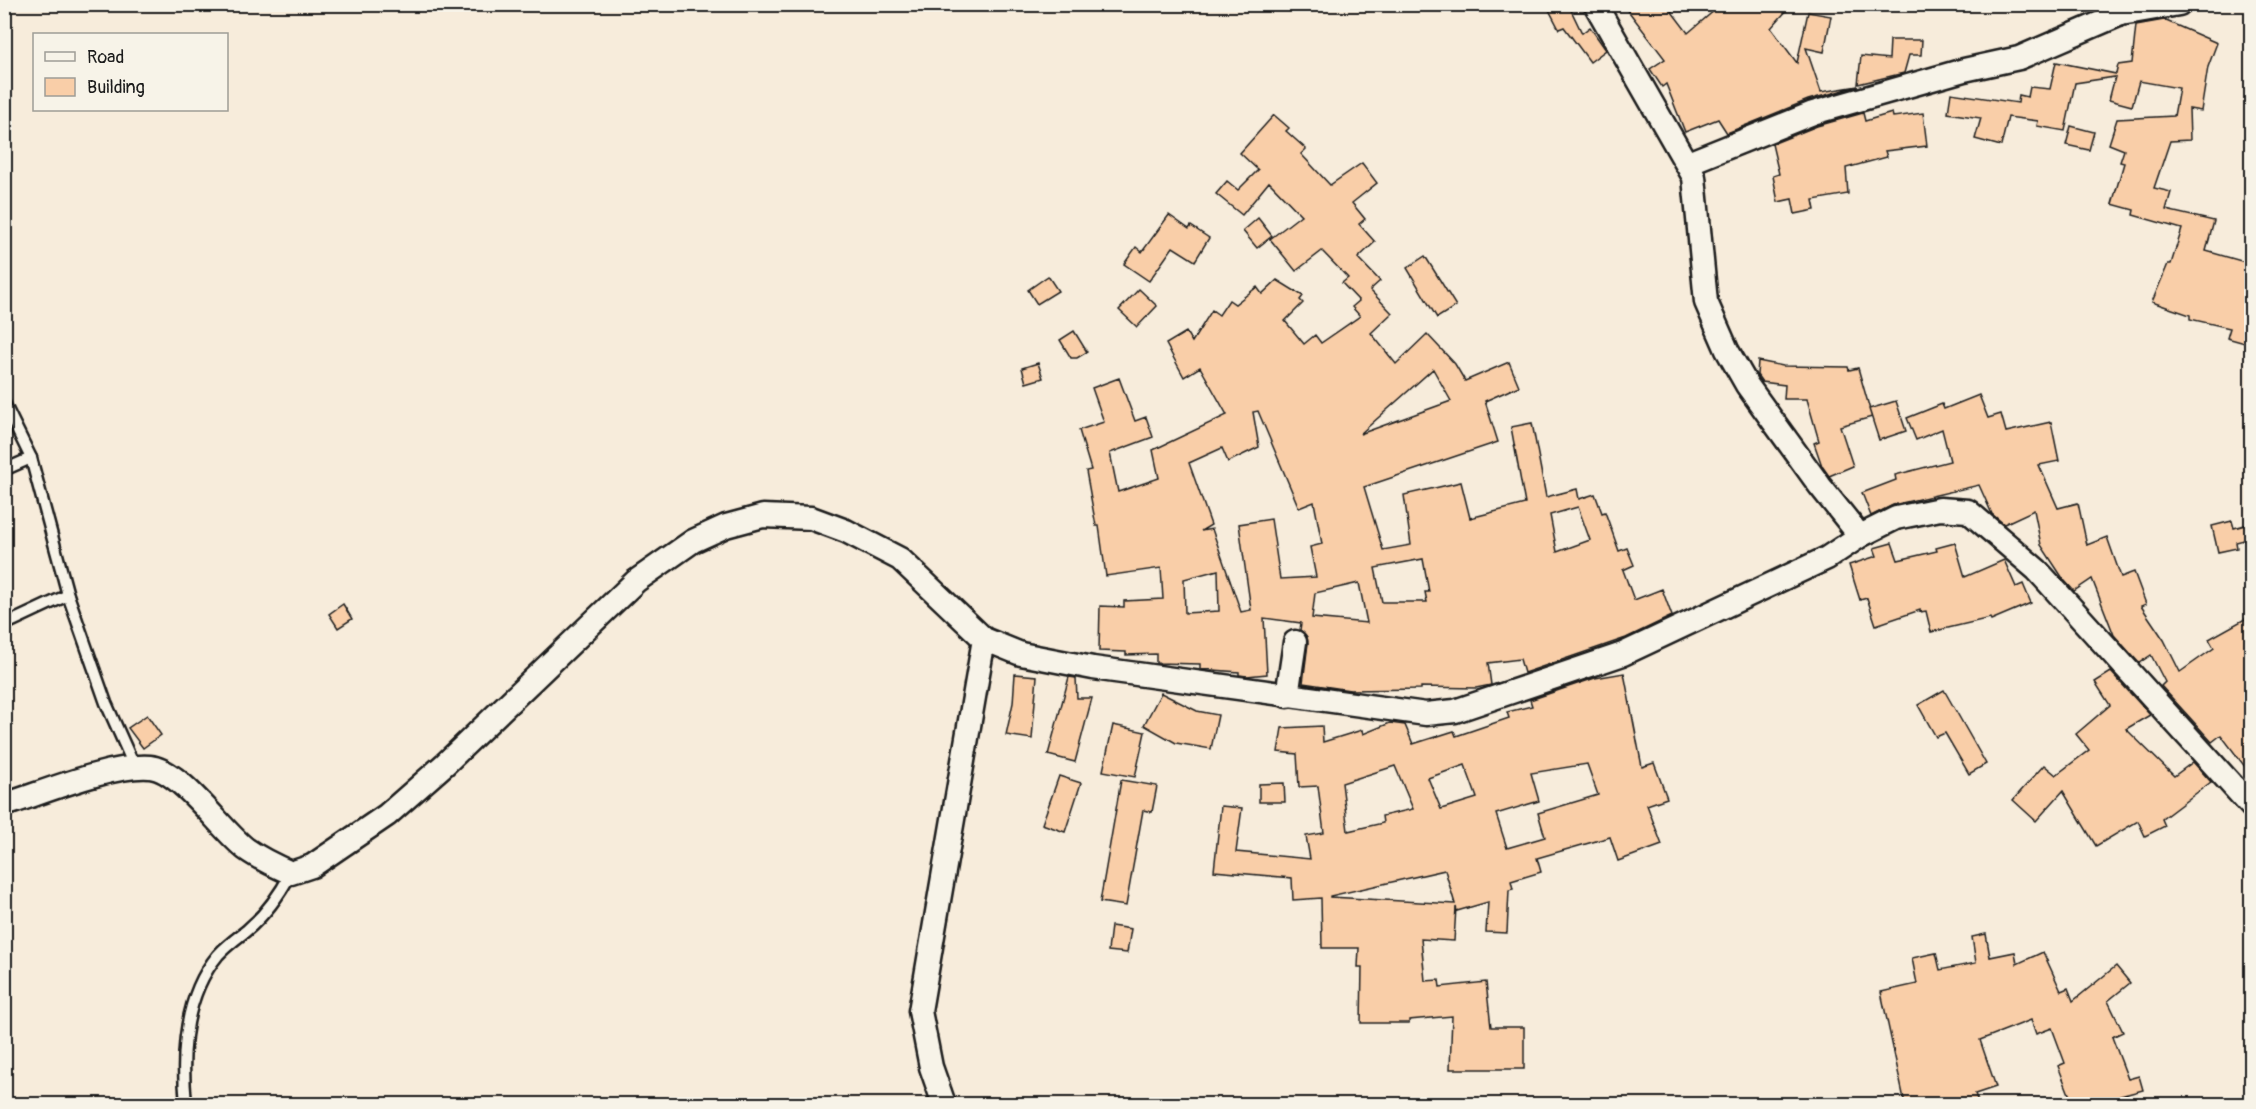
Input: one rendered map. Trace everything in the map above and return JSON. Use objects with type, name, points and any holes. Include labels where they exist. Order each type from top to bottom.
[{"type":"street","points":[[1594,4],[1688,163],[1694,177],[1707,302],[1727,350],[1747,385],[1820,486],[1860,536]]},
{"type":"street","points":[[1688,163],[1813,113],[1964,70],[2019,58],[2121,14],[2179,4]]},
{"type":"street","points":[[4,805],[71,783],[135,768],[152,767],[190,791],[219,824],[247,849],[291,873],[312,866],[387,815],[445,764],[636,581],[693,541],[726,526],[763,516],[811,518],[846,531],[900,559],[984,639],[1021,654],[1093,668],[1426,714],[1455,711],[1623,654],[1827,558],[1860,536],[1896,518],[1940,509],[1968,511],[2037,570],[2252,807]]},
{"type":"street","points":[[944,1104],[931,1067],[920,1011],[984,639]]},
{"type":"street","points":[[1287,696],[1295,642]]},
{"type":"lane","points":[[4,403],[31,458],[68,595],[106,703],[135,768]]},
{"type":"lane","points":[[4,470],[31,458]]},
{"type":"lane","points":[[4,625],[68,595]]},
{"type":"lane","points":[[186,1104],[184,1034],[201,984],[219,955],[259,920],[279,897],[291,873]]},
{"type":"building","points":[[1546,4],[1568,4],[1582,33],[1590,27],[1606,50],[1590,62],[1564,27],[1559,29]]},
{"type":"building","points":[[1623,4],[1666,4],[1688,33],[1722,4],[1787,4],[1785,7],[1789,8],[1771,28],[1797,63],[1808,12],[1831,16],[1824,52],[1806,48],[1821,92],[1858,86],[1808,100],[1727,133],[1718,119],[1685,132],[1666,84],[1662,87],[1650,69],[1665,59]]},
{"type":"building","points":[[2164,20],[2217,43],[2208,67],[2201,111],[2189,109],[2190,140],[2170,141],[2154,188],[2171,192],[2166,210],[2214,221],[2206,251],[2252,264],[2252,345],[2227,338],[2230,328],[2190,319],[2190,315],[2152,302],[2168,264],[2171,264],[2182,229],[2133,215],[2134,210],[2112,204],[2124,163],[2120,162],[2124,150],[2109,144],[2117,119],[2174,116],[2179,88],[2139,81],[2132,106],[2109,100],[2115,77],[2075,83],[2065,131],[2037,126],[2038,121],[2008,117],[2001,146],[1975,139],[1981,118],[1948,113],[1951,93],[2018,103],[2019,95],[2028,97],[2030,87],[2050,89],[2056,62],[2116,74],[2118,65],[2132,63],[2136,25]]},
{"type":"building","points":[[1890,40],[1922,40],[1921,55],[1909,55],[1904,73],[1858,84],[1861,56],[1889,59]]},
{"type":"building","points":[[1863,113],[1865,121],[1892,113],[1893,117],[1923,113],[1927,146],[1885,151],[1887,157],[1846,168],[1848,194],[1813,200],[1815,210],[1795,214],[1792,199],[1778,202],[1773,176],[1779,174],[1772,144],[1817,126]]},
{"type":"building","points":[[1274,115],[1289,128],[1286,131],[1306,149],[1301,154],[1330,185],[1362,163],[1377,183],[1352,203],[1365,219],[1359,224],[1375,242],[1358,258],[1380,281],[1370,290],[1392,313],[1371,333],[1396,364],[1427,334],[1455,364],[1465,381],[1509,362],[1519,386],[1485,401],[1498,442],[1364,487],[1383,550],[1411,545],[1404,495],[1461,482],[1470,518],[1525,504],[1511,427],[1532,423],[1546,497],[1577,489],[1579,499],[1595,494],[1602,513],[1605,512],[1619,551],[1627,548],[1634,565],[1623,570],[1634,600],[1662,589],[1672,616],[1626,638],[1524,673],[1520,659],[1488,663],[1491,685],[1476,688],[1421,687],[1421,689],[1350,690],[1303,683],[1308,643],[1307,637],[1300,630],[1301,623],[1264,618],[1267,674],[1239,675],[1239,672],[1200,669],[1200,664],[1156,663],[1156,654],[1126,655],[1126,652],[1099,651],[1100,606],[1124,607],[1124,601],[1163,599],[1161,568],[1106,576],[1099,526],[1096,526],[1086,471],[1091,470],[1079,430],[1104,422],[1092,388],[1119,378],[1135,421],[1146,417],[1153,437],[1110,453],[1118,492],[1159,478],[1153,450],[1227,415],[1200,367],[1184,377],[1166,344],[1186,332],[1192,342],[1212,310],[1219,315],[1229,300],[1235,304],[1257,287],[1262,294],[1277,280],[1303,296],[1300,300],[1303,303],[1285,321],[1304,344],[1315,335],[1321,343],[1360,316],[1352,307],[1359,301],[1342,283],[1348,278],[1322,251],[1296,271],[1270,239],[1301,215],[1269,182],[1242,215],[1216,194],[1227,181],[1238,190],[1258,170],[1240,153]],"holes":[[[1433,369],[1451,401],[1360,434]],[[1258,411],[1299,508],[1314,502],[1322,544],[1310,547],[1316,577],[1280,579],[1271,519],[1239,524],[1251,610],[1241,612],[1212,529],[1201,531],[1211,525],[1189,463],[1222,448],[1228,462],[1259,447],[1253,412]],[[1578,507],[1590,540],[1557,552],[1550,515]],[[1423,559],[1429,592],[1425,592],[1427,602],[1382,602],[1375,568]],[[1218,570],[1219,611],[1185,613],[1184,579]],[[1359,583],[1367,623],[1312,618],[1315,593]]]},
{"type":"building","points":[[2071,126],[2094,132],[2089,150],[2066,145]]},
{"type":"building","points":[[1169,215],[1189,229],[1191,226],[1209,238],[1195,261],[1173,247],[1149,281],[1124,264],[1136,247],[1142,252]]},
{"type":"building","points":[[1258,218],[1272,236],[1257,248],[1243,231]]},
{"type":"building","points":[[1425,256],[1456,306],[1437,318],[1407,268]]},
{"type":"building","points":[[1048,276],[1058,291],[1037,304],[1028,290]]},
{"type":"building","points":[[1139,289],[1157,306],[1137,327],[1119,310]]},
{"type":"building","points":[[1074,331],[1087,352],[1077,358],[1071,358],[1060,340]]},
{"type":"building","points":[[1758,361],[1783,366],[1848,367],[1849,370],[1858,368],[1872,417],[1840,426],[1853,466],[1829,476],[1822,466],[1814,443],[1819,441],[1807,399],[1784,399],[1785,385],[1762,382],[1757,375]]},
{"type":"building","points":[[1038,363],[1043,378],[1026,383],[1022,368]]},
{"type":"building","points":[[1979,395],[1988,418],[2001,414],[2006,432],[2051,422],[2059,461],[2039,465],[2058,508],[2078,503],[2087,545],[2107,537],[2121,577],[2134,572],[2146,604],[2141,606],[2164,640],[2180,672],[2214,648],[2209,639],[2252,615],[2252,776],[2221,735],[2212,742],[2161,686],[2165,682],[2151,655],[2139,663],[2114,635],[2092,579],[2074,591],[2064,580],[2041,545],[2034,510],[2004,524],[1992,514],[1979,485],[1893,505],[1871,516],[1862,493],[1896,480],[1895,475],[1950,461],[1942,429],[1916,440],[1907,418],[1942,404],[1944,409]]},
{"type":"building","points":[[1896,401],[1906,431],[1879,440],[1869,409]]},
{"type":"building","points":[[2232,521],[2234,528],[2252,523],[2252,538],[2236,542],[2237,548],[2218,552],[2212,526]]},
{"type":"building","points":[[1892,543],[1898,560],[1937,551],[1936,548],[1955,543],[1965,577],[2004,560],[2016,587],[2023,584],[2031,603],[1991,620],[1990,618],[1931,632],[1926,611],[1920,612],[1920,610],[1876,625],[1867,598],[1860,600],[1849,565],[1877,556],[1874,548]]},
{"type":"building","points":[[343,604],[352,619],[338,628],[329,614]]},
{"type":"building","points":[[2111,672],[2150,715],[2126,729],[2174,776],[2193,762],[2211,782],[2162,819],[2165,826],[2145,836],[2138,821],[2096,846],[2063,791],[2036,821],[2013,800],[2044,765],[2056,775],[2089,750],[2076,734],[2110,705],[2095,682]]},
{"type":"building","points":[[1624,673],[1642,767],[1654,763],[1667,798],[1647,805],[1662,845],[1618,861],[1610,837],[1537,858],[1541,872],[1511,881],[1513,889],[1509,890],[1507,933],[1486,932],[1488,902],[1457,911],[1456,907],[1454,941],[1421,939],[1425,981],[1439,980],[1440,987],[1486,982],[1491,1027],[1524,1027],[1524,1069],[1450,1069],[1452,1016],[1409,1020],[1409,1023],[1361,1023],[1362,967],[1358,967],[1359,948],[1322,948],[1321,898],[1293,900],[1292,878],[1214,871],[1221,806],[1242,808],[1236,852],[1310,859],[1306,836],[1324,833],[1318,786],[1299,787],[1297,754],[1278,752],[1282,728],[1322,726],[1323,742],[1362,730],[1363,734],[1390,723],[1405,725],[1413,744],[1454,731],[1456,736],[1509,718],[1507,712],[1532,706],[1530,700],[1595,678]],"holes":[[[1587,764],[1598,795],[1538,813],[1545,837],[1507,848],[1496,814],[1539,801],[1531,773]],[[1465,765],[1477,798],[1441,809],[1428,778]],[[1395,766],[1413,809],[1382,816],[1383,823],[1348,831],[1342,783]],[[1445,870],[1455,904],[1330,897]]]},
{"type":"building","points":[[1015,674],[1037,676],[1032,739],[1006,735],[1013,703]]},
{"type":"building","points":[[1069,677],[1076,678],[1077,698],[1092,698],[1075,762],[1048,755]]},
{"type":"building","points":[[1944,690],[1986,764],[1969,774],[1945,733],[1936,737],[1918,705]]},
{"type":"building","points":[[1161,693],[1197,711],[1218,715],[1211,749],[1176,743],[1144,725]]},
{"type":"building","points":[[147,715],[161,735],[143,748],[128,728]]},
{"type":"building","points":[[1113,725],[1145,732],[1135,777],[1103,771]]},
{"type":"building","points":[[1059,776],[1081,783],[1065,832],[1042,824]]},
{"type":"building","points":[[1121,780],[1157,786],[1152,812],[1143,810],[1126,906],[1100,902]]},
{"type":"building","points":[[1284,783],[1285,802],[1259,802],[1259,784]]},
{"type":"building","points":[[1111,926],[1131,929],[1127,953],[1108,951]]},
{"type":"building","points":[[1986,934],[1990,957],[2015,952],[2017,964],[2043,952],[2061,991],[2068,988],[2073,1001],[2116,966],[2130,983],[2108,1001],[2123,1032],[2112,1037],[2128,1079],[2139,1076],[2143,1090],[2120,1096],[2124,1104],[2073,1104],[2058,1066],[2065,1063],[2052,1028],[2036,1034],[2031,1020],[1980,1040],[1996,1087],[1975,1094],[1979,1104],[1905,1104],[1881,992],[1917,984],[1912,958],[1936,953],[1940,970],[1976,963],[1972,937]]}]
